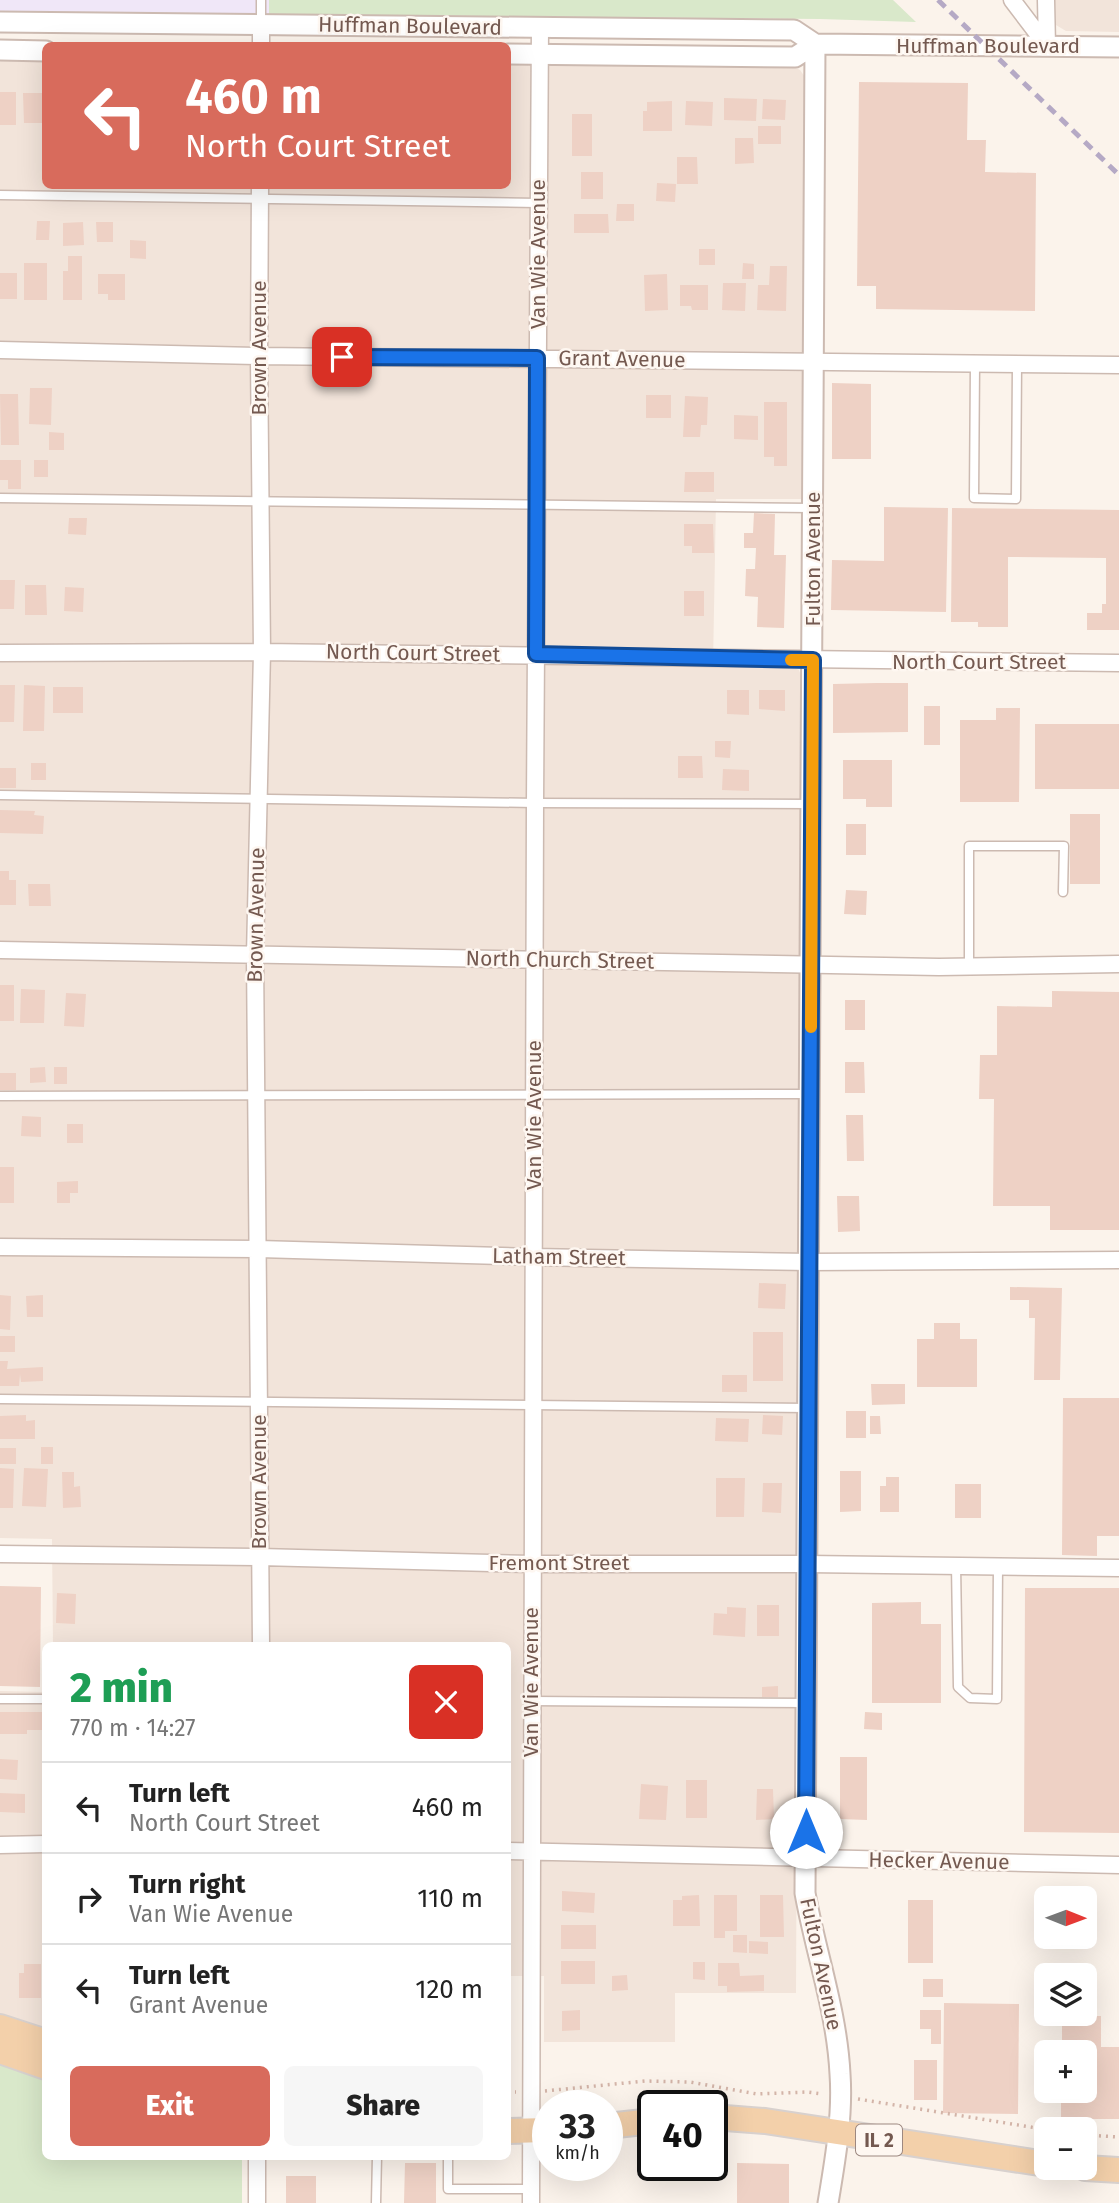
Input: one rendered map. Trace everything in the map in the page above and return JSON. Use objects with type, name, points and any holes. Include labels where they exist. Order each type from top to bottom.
[{"type":"main road","points":[[0,2027],[42,2041]]},
{"type":"main road","points":[[0,2050],[42,2066]]},
{"type":"main road","name":"IL 2","points":[[728,2118],[765,2121],[1034,2162]]},
{"type":"main road","points":[[511,2131],[532,2131]]},
{"type":"main road","points":[[1097,2168],[1119,2169]]},
{"type":"street","points":[[1012,0],[1046,46]]},
{"type":"street","points":[[1046,0],[1046,46]]},
{"type":"street","name":"Huffman Boulevard","points":[[0,22],[794,30],[815,44],[1119,47]]},
{"type":"street","points":[[261,25],[261,42]]},
{"type":"street","name":"Van Wie Avenue","points":[[532,2091],[531,1702],[540,27]]},
{"type":"street","name":"Huffman Boulevard","points":[[511,54],[795,57],[815,44]]},
{"type":"street","name":"Fulton Avenue","points":[[815,44],[806,1893],[836,2036],[840,2096],[828,2203]]},
{"type":"street","points":[[0,50],[42,51]]},
{"type":"street","name":"Brown Avenue","points":[[260,192],[261,652],[255,955],[261,1642]]},
{"type":"street","name":"Grant Avenue","points":[[0,350],[259,356],[1119,365]]},
{"type":"street","name":"North Court Street","points":[[0,653],[536,654],[1119,663]]},
{"type":"street","name":"North Church Street","points":[[0,950],[969,966],[1119,964]]},
{"type":"street","name":"Latham Street","points":[[0,1247],[259,1249],[809,1262],[1119,1260]]},
{"type":"street","name":"Fremont Street","points":[[0,1554],[532,1564],[1119,1568]]},
{"type":"street","points":[[0,1844],[42,1844]]},
{"type":"street","name":"Hecker Avenue","points":[[511,1851],[1119,1865]]},
{"type":"street","points":[[257,2160],[257,2203]]},
{"type":"lane","points":[[261,0],[261,25]]},
{"type":"lane","points":[[0,195],[260,192],[538,203]]},
{"type":"lane","points":[[975,363],[974,498],[988,499],[1016,499],[1017,364]]},
{"type":"lane","points":[[0,498],[814,509]]},
{"type":"lane","points":[[0,795],[812,804]]},
{"type":"lane","points":[[969,966],[970,846],[1064,846],[1063,892]]},
{"type":"lane","points":[[0,1096],[810,1094]]},
{"type":"lane","points":[[0,1399],[808,1408]]},
{"type":"lane","points":[[956,1566],[958,1687],[970,1698],[997,1699],[998,1566]]},
{"type":"lane","points":[[0,1699],[42,1699]]},
{"type":"lane","points":[[531,1702],[807,1703]]},
{"type":"lane","points":[[376,2203],[377,2160]]},
{"type":"lane","points":[[448,2160],[448,2189],[531,2196]]},
{"type":"path","points":[[543,2090],[645,2081],[690,2082],[757,2094],[807,2092],[840,2096],[1034,2128]]},
{"type":"path","points":[[511,2092],[532,2091]]},
{"type":"path","points":[[1097,2136],[1119,2137]]},
{"type":"shaded area","points":[[0,0],[269,0],[269,14],[0,14]]},
{"type":"shaded area","points":[[1052,0],[1119,0],[1119,32],[1066,31],[1056,25],[1052,15]]},
{"type":"shaded area","points":[[0,58],[42,58],[42,189],[511,189],[511,62],[792,66],[800,70],[805,77],[801,499],[716,499],[713,665],[785,665],[799,670],[802,678],[796,1993],[675,1993],[675,2042],[544,2042],[544,1976],[511,1976],[511,1642],[53,1642],[52,1539],[0,1538]]},
{"type":"shaded area","points":[[0,1691],[42,1692],[42,2036],[0,2025]]},
{"type":"green space","points":[[269,0],[893,0],[916,22],[269,14]]},
{"type":"green space","points":[[0,2059],[42,2074],[42,2160],[242,2160],[242,2203],[0,2203]]},
{"type":"building","points":[[859,82],[968,83],[967,140],[986,140],[985,172],[1036,173],[1035,311],[876,309],[876,286],[857,286]]},
{"type":"building","points":[[0,92],[16,92],[16,125],[0,125]]},
{"type":"building","points":[[23,93],[42,93],[42,123],[24,123]]},
{"type":"building","points":[[724,98],[757,99],[756,121],[724,120]]},
{"type":"building","points":[[763,99],[786,100],[785,120],[762,119]]},
{"type":"building","points":[[672,101],[672,131],[643,131],[643,111],[647,111],[647,102]]},
{"type":"building","points":[[686,101],[713,102],[712,126],[685,125]]},
{"type":"building","points":[[572,114],[592,114],[592,156],[572,156]]},
{"type":"building","points":[[758,126],[781,126],[781,144],[758,144]]},
{"type":"building","points":[[735,138],[753,138],[754,163],[735,164]]},
{"type":"building","points":[[677,157],[697,157],[698,184],[677,184]]},
{"type":"building","points":[[581,172],[603,172],[603,199],[581,199]]},
{"type":"building","points":[[657,183],[676,184],[675,202],[656,201]]},
{"type":"building","points":[[617,204],[634,204],[634,221],[616,221]]},
{"type":"building","points":[[574,214],[608,214],[609,233],[574,233]]},
{"type":"building","points":[[37,221],[50,221],[49,240],[36,240]]},
{"type":"building","points":[[83,222],[84,245],[63,246],[63,223]]},
{"type":"building","points":[[96,222],[113,222],[113,242],[97,242]]},
{"type":"building","points":[[130,240],[146,241],[146,259],[130,258]]},
{"type":"building","points":[[699,249],[715,249],[715,265],[699,265]]},
{"type":"building","points":[[68,256],[82,256],[82,300],[63,300],[63,271],[68,271]]},
{"type":"building","points":[[24,263],[47,263],[47,300],[24,300]]},
{"type":"building","points":[[743,263],[754,264],[754,279],[742,279]]},
{"type":"building","points":[[770,266],[787,266],[786,311],[757,310],[758,285],[769,285]]},
{"type":"building","points":[[0,273],[17,273],[17,299],[0,299]]},
{"type":"building","points":[[98,274],[125,274],[125,300],[108,300],[108,294],[98,294]]},
{"type":"building","points":[[667,274],[668,310],[645,311],[644,275]]},
{"type":"building","points":[[723,283],[746,283],[745,311],[722,310]]},
{"type":"building","points":[[680,285],[708,285],[708,310],[692,310],[691,306],[680,306]]},
{"type":"building","points":[[832,383],[871,384],[871,459],[832,459]]},
{"type":"building","points":[[30,388],[52,388],[51,425],[29,424]]},
{"type":"building","points":[[0,394],[18,394],[19,445],[1,445]]},
{"type":"building","points":[[646,395],[671,395],[671,418],[646,418]]},
{"type":"building","points":[[685,396],[708,397],[707,425],[701,425],[700,437],[683,437]]},
{"type":"building","points":[[764,402],[787,402],[787,466],[774,466],[774,457],[764,457]]},
{"type":"building","points":[[734,415],[758,416],[758,440],[734,439]]},
{"type":"building","points":[[49,432],[64,433],[64,450],[49,450]]},
{"type":"building","points":[[0,460],[21,460],[21,489],[8,489],[8,480],[0,480]]},
{"type":"building","points":[[34,460],[48,460],[48,477],[34,477]]},
{"type":"building","points":[[685,472],[714,472],[714,492],[684,492]]},
{"type":"building","points":[[884,507],[948,508],[946,612],[831,610],[832,560],[884,561]]},
{"type":"building","points":[[952,508],[1119,510],[1119,630],[1087,630],[1087,613],[1102,613],[1102,604],[1106,604],[1106,558],[1008,557],[1008,627],[978,627],[978,622],[951,622]]},
{"type":"building","points":[[754,513],[775,514],[774,555],[786,555],[784,628],[757,627],[758,597],[745,596],[746,569],[755,569],[756,548],[744,548],[744,533],[753,533]]},
{"type":"building","points":[[69,518],[87,518],[86,535],[68,534]]},
{"type":"building","points":[[684,524],[713,524],[714,553],[692,553],[692,546],[684,546]]},
{"type":"building","points":[[0,580],[15,580],[14,609],[0,609]]},
{"type":"building","points":[[25,585],[46,585],[47,615],[25,615]]},
{"type":"building","points":[[65,587],[84,588],[83,612],[64,611]]},
{"type":"building","points":[[684,591],[704,591],[704,616],[684,616]]},
{"type":"building","points":[[908,683],[908,732],[833,733],[833,684]]},
{"type":"building","points":[[0,685],[15,685],[14,722],[0,722]]},
{"type":"building","points":[[24,685],[45,686],[44,731],[23,731]]},
{"type":"building","points":[[53,687],[83,687],[83,713],[53,713]]},
{"type":"building","points":[[727,690],[749,690],[749,715],[727,714]]},
{"type":"building","points":[[759,690],[785,690],[785,711],[759,709]]},
{"type":"building","points":[[924,706],[940,706],[940,745],[924,745]]},
{"type":"building","points":[[996,708],[1020,708],[1019,802],[960,802],[960,720],[996,720]]},
{"type":"building","points":[[1035,724],[1119,724],[1119,789],[1035,789]]},
{"type":"building","points":[[715,741],[731,741],[730,758],[715,757]]},
{"type":"building","points":[[678,756],[702,756],[703,778],[678,778]]},
{"type":"building","points":[[843,760],[892,760],[892,807],[866,807],[866,799],[843,799]]},
{"type":"building","points":[[31,763],[46,763],[46,780],[31,780]]},
{"type":"building","points":[[0,768],[16,768],[16,788],[0,788]]},
{"type":"building","points":[[723,769],[749,770],[749,791],[722,790]]},
{"type":"building","points":[[0,810],[35,811],[34,815],[44,816],[43,834],[0,833]]},
{"type":"building","points":[[1070,814],[1100,814],[1100,884],[1070,884]]},
{"type":"building","points":[[846,824],[866,824],[866,855],[846,855]]},
{"type":"building","points":[[0,871],[9,871],[9,880],[16,880],[16,905],[0,905]]},
{"type":"building","points":[[28,884],[50,884],[51,906],[29,906]]},
{"type":"building","points":[[846,890],[867,891],[866,915],[844,914]]},
{"type":"building","points":[[0,985],[14,985],[14,1021],[0,1021]]},
{"type":"building","points":[[21,989],[45,990],[44,1023],[20,1023]]},
{"type":"building","points":[[1052,991],[1119,992],[1119,1230],[1050,1230],[1050,1206],[993,1206],[994,1099],[979,1099],[980,1055],[997,1055],[997,1006],[1052,1007]]},
{"type":"building","points":[[66,993],[86,994],[84,1027],[64,1026]]},
{"type":"building","points":[[845,1000],[865,1000],[865,1030],[845,1030]]},
{"type":"building","points":[[845,1062],[864,1062],[865,1093],[845,1093]]},
{"type":"building","points":[[45,1067],[46,1082],[30,1083],[30,1068]]},
{"type":"building","points":[[54,1067],[67,1067],[67,1084],[54,1084]]},
{"type":"building","points":[[0,1073],[16,1073],[16,1090],[0,1090]]},
{"type":"building","points":[[846,1115],[863,1115],[864,1161],[847,1161]]},
{"type":"building","points":[[22,1116],[41,1117],[41,1137],[21,1136]]},
{"type":"building","points":[[67,1124],[83,1124],[83,1143],[67,1143]]},
{"type":"building","points":[[0,1167],[14,1167],[14,1203],[0,1203]]},
{"type":"building","points":[[78,1181],[78,1193],[70,1193],[70,1203],[57,1203],[57,1182]]},
{"type":"building","points":[[837,1196],[859,1196],[860,1231],[838,1232]]},
{"type":"building","points":[[759,1283],[786,1284],[785,1309],[758,1308]]},
{"type":"building","points":[[1010,1287],[1062,1288],[1060,1380],[1034,1380],[1035,1318],[1029,1318],[1029,1300],[1010,1300]]},
{"type":"building","points":[[0,1295],[11,1296],[10,1330],[0,1329]]},
{"type":"building","points":[[43,1295],[43,1317],[27,1317],[26,1296]]},
{"type":"building","points":[[934,1323],[960,1323],[960,1339],[977,1339],[977,1387],[917,1387],[917,1339],[934,1339]]},
{"type":"building","points":[[753,1332],[783,1332],[783,1381],[753,1381]]},
{"type":"building","points":[[0,1336],[15,1336],[15,1352],[0,1352]]},
{"type":"building","points":[[0,1361],[8,1361],[7,1369],[43,1367],[43,1381],[21,1382],[20,1374],[19,1386],[0,1386]]},
{"type":"building","points":[[722,1375],[747,1375],[747,1392],[722,1392]]},
{"type":"building","points":[[871,1384],[905,1384],[905,1404],[872,1405]]},
{"type":"building","points":[[1063,1398],[1119,1398],[1119,1536],[1097,1536],[1097,1556],[1062,1555]]},
{"type":"building","points":[[846,1411],[866,1411],[866,1438],[846,1438]]},
{"type":"building","points":[[26,1415],[26,1421],[35,1420],[35,1439],[0,1439],[0,1416]]},
{"type":"building","points":[[763,1415],[783,1416],[782,1435],[762,1434]]},
{"type":"building","points":[[870,1416],[880,1416],[881,1434],[870,1434]]},
{"type":"building","points":[[716,1418],[749,1419],[748,1442],[715,1441]]},
{"type":"building","points":[[41,1447],[53,1447],[53,1464],[41,1464]]},
{"type":"building","points":[[0,1448],[16,1448],[16,1464],[0,1464]]},
{"type":"building","points":[[0,1468],[14,1469],[13,1508],[0,1508]]},
{"type":"building","points":[[24,1468],[48,1469],[46,1507],[22,1506]]},
{"type":"building","points":[[840,1471],[861,1471],[861,1511],[840,1512]]},
{"type":"building","points":[[62,1472],[74,1472],[74,1487],[80,1486],[81,1507],[63,1508]]},
{"type":"building","points":[[886,1477],[899,1477],[899,1512],[880,1512],[880,1486],[886,1486]]},
{"type":"building","points":[[716,1478],[745,1478],[744,1517],[716,1517]]},
{"type":"building","points":[[763,1483],[782,1483],[781,1513],[762,1512]]},
{"type":"building","points":[[955,1484],[981,1484],[981,1518],[955,1518]]},
{"type":"building","points":[[0,1586],[41,1587],[40,1687],[0,1686]]},
{"type":"building","points":[[1025,1588],[1119,1588],[1119,1833],[1024,1832]]},
{"type":"building","points":[[57,1593],[76,1594],[75,1624],[56,1623]]},
{"type":"building","points":[[921,1602],[921,1624],[941,1624],[941,1703],[872,1703],[872,1603]]},
{"type":"building","points":[[757,1605],[779,1605],[779,1636],[757,1636]]},
{"type":"building","points":[[727,1607],[746,1608],[745,1637],[713,1635],[714,1613],[727,1614]]},
{"type":"building","points":[[778,1686],[778,1697],[762,1697],[762,1687]]},
{"type":"building","points":[[0,1712],[42,1712],[42,1730],[27,1730],[27,1734],[0,1734]]},
{"type":"building","points":[[865,1712],[882,1713],[882,1730],[864,1729]]},
{"type":"building","points":[[840,1757],[867,1757],[867,1820],[840,1819]]},
{"type":"building","points":[[0,1759],[18,1760],[17,1780],[0,1779]]},
{"type":"building","points":[[686,1780],[707,1780],[707,1818],[686,1818]]},
{"type":"building","points":[[641,1784],[668,1786],[666,1820],[639,1819]]},
{"type":"building","points":[[757,1789],[773,1789],[774,1819],[756,1820]]},
{"type":"building","points":[[0,1793],[25,1794],[25,1813],[0,1812]]},
{"type":"building","points":[[562,1891],[595,1893],[594,1913],[562,1911]]},
{"type":"building","points":[[699,1895],[700,1926],[673,1926],[673,1900],[682,1900],[682,1896]]},
{"type":"building","points":[[714,1895],[737,1895],[737,1931],[725,1931],[725,1938],[714,1938]]},
{"type":"building","points":[[760,1895],[783,1895],[784,1937],[760,1937]]},
{"type":"building","points":[[908,1900],[933,1900],[933,1963],[908,1963]]},
{"type":"building","points":[[561,1925],[596,1925],[596,1949],[561,1949]]},
{"type":"building","points":[[733,1935],[747,1935],[747,1953],[733,1952]]},
{"type":"building","points":[[749,1941],[768,1942],[768,1954],[749,1953]]},
{"type":"building","points":[[561,1961],[595,1961],[595,1984],[561,1984]]},
{"type":"building","points":[[693,1962],[705,1962],[705,1980],[693,1979]]},
{"type":"building","points":[[718,1963],[739,1963],[740,1976],[764,1975],[764,1991],[727,1992],[727,1986],[718,1986]]},
{"type":"building","points":[[24,1964],[41,1964],[41,1998],[19,1998],[19,1973],[24,1973]]},
{"type":"building","points":[[627,1975],[628,1990],[612,1991],[612,1976]]},
{"type":"building","points":[[923,1979],[943,1979],[943,1997],[923,1997]]},
{"type":"building","points":[[944,2003],[1019,2004],[1018,2114],[943,2113]]},
{"type":"building","points":[[580,2010],[580,2030],[562,2031],[562,2011]]},
{"type":"building","points":[[920,2010],[941,2010],[941,2044],[931,2044],[931,2029],[920,2029]]},
{"type":"building","points":[[1097,2016],[1101,2016],[1101,2047],[1119,2047],[1119,2119],[1061,2117],[1061,2103],[1097,2103],[1097,2040],[1062,2040],[1062,2026],[1097,2026]]},
{"type":"building","points":[[914,2060],[937,2060],[937,2100],[914,2100]]},
{"type":"building","points":[[405,2163],[436,2163],[436,2203],[404,2203]]},
{"type":"building","points":[[737,2163],[789,2164],[789,2203],[737,2203]]},
{"type":"building","points":[[286,2176],[316,2176],[316,2203],[286,2203]]},
{"type":"railway","points":[[938,0],[1119,175]]},
{"type":"slow traffic","points":[[791,660],[813,660],[811,1027]]},
{"type":"route","points":[[342,357],[537,358],[536,654],[813,660],[806,1832]]}]
